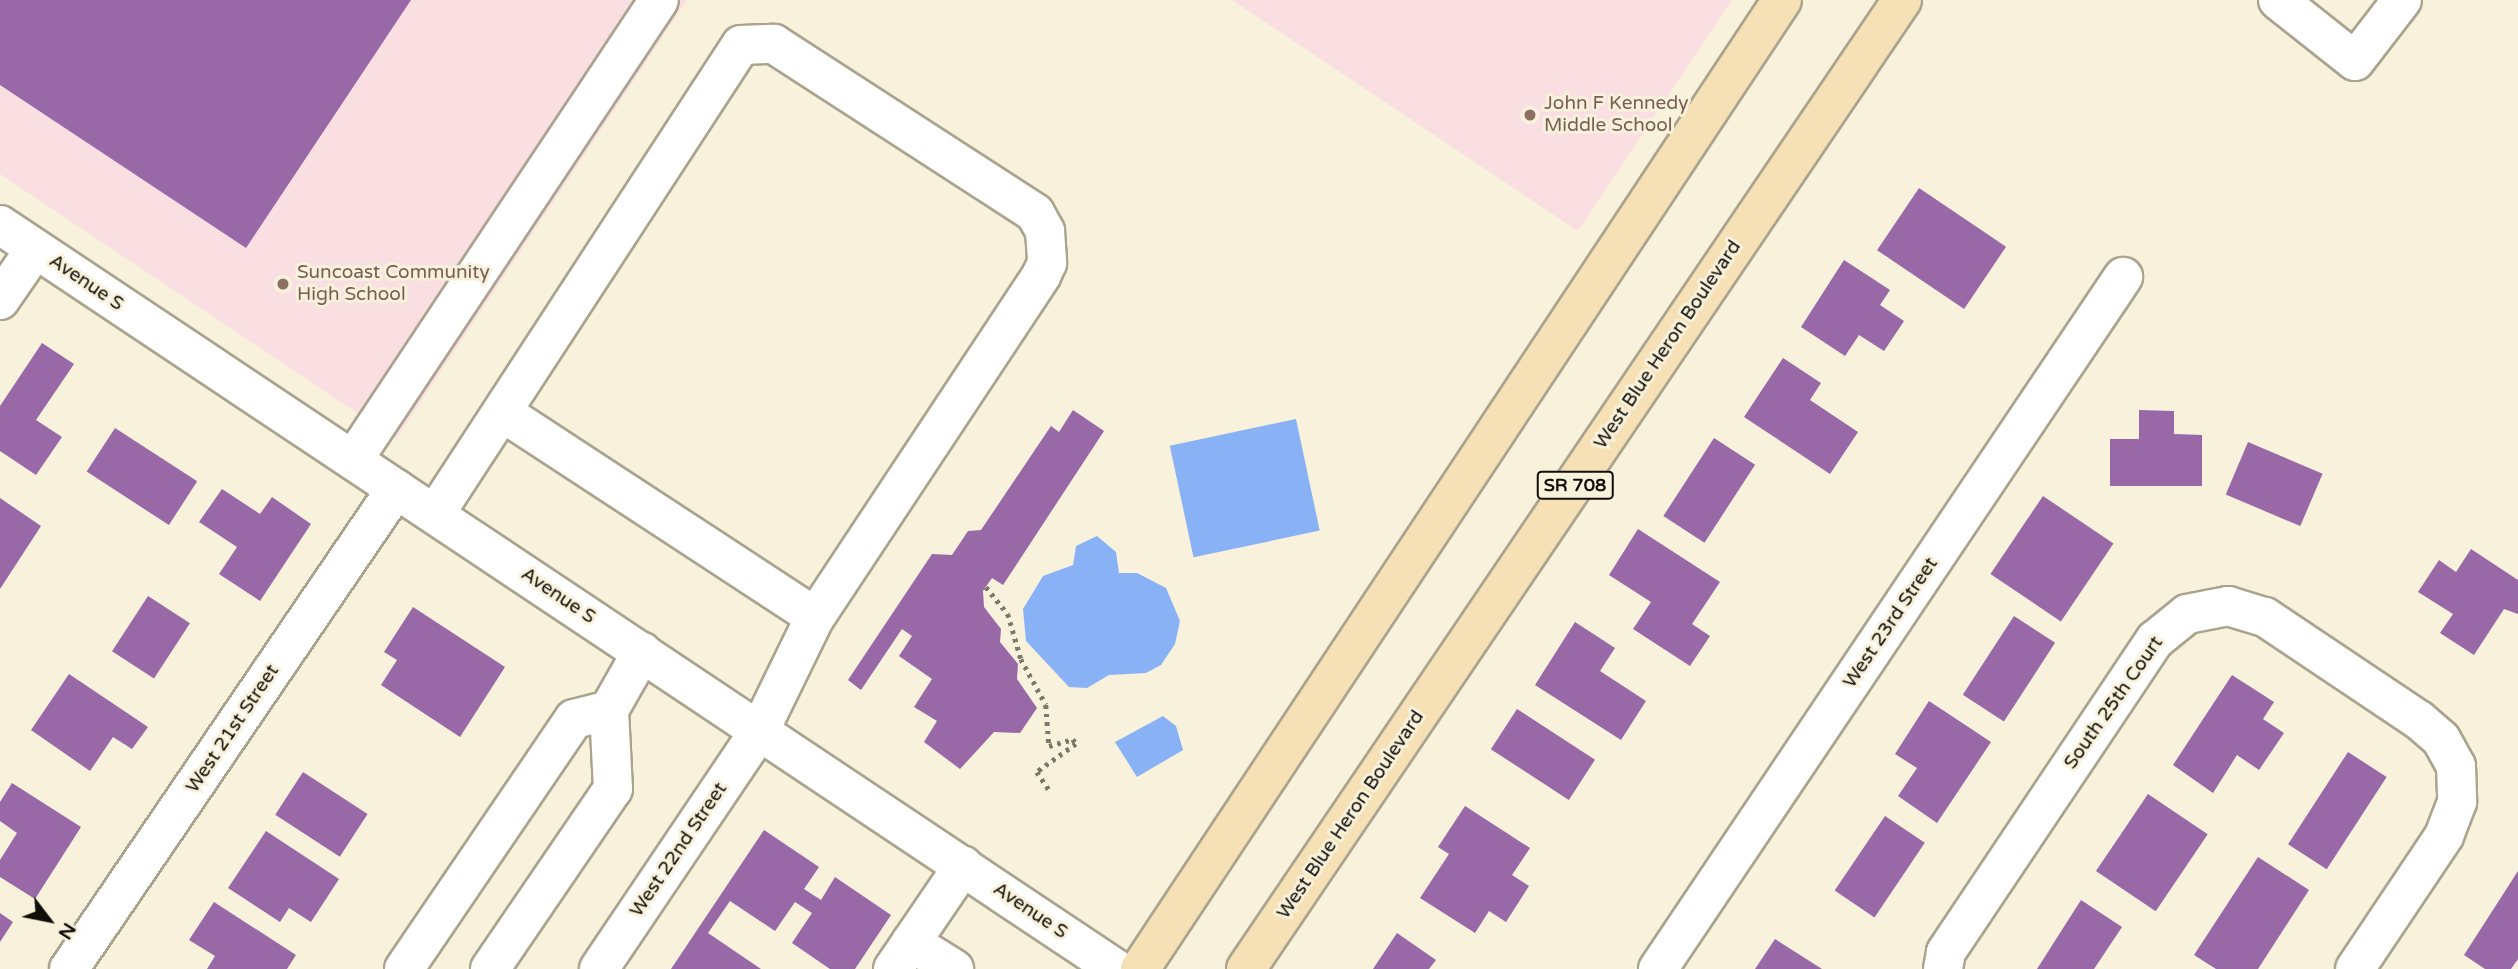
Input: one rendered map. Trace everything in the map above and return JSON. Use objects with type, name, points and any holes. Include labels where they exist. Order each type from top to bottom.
[{"type":"main road","points":[[1140,969],[1782,0]]},
{"type":"main road","name":"West Blue Heron Boulevard","points":[[1247,969],[1902,0]]},
{"type":"street","points":[[353,460],[659,0]]},
{"type":"street","points":[[2278,0],[2355,61],[2402,0]]},
{"type":"street","name":"West 22nd Street","points":[[502,412],[741,45],[774,44],[1035,213],[1048,249],[1041,276],[815,617],[760,730],[610,965]]},
{"type":"street","name":"Avenue S","points":[[0,225],[1116,969]]},
{"type":"street","points":[[0,300],[35,249]]},
{"type":"street","name":"West 23rd Street","points":[[1658,969],[2123,277]]},
{"type":"street","points":[[435,514],[502,412],[815,617]]},
{"type":"street","name":"West 21st Street","points":[[69,969],[396,489]]},
{"type":"street","name":"South 25th Court","points":[[1943,969],[1946,952],[2155,640],[2187,614],[2228,606],[2265,617],[2431,729],[2456,766],[2457,802],[2444,836],[2355,969]]},
{"type":"street","points":[[491,969],[613,789],[609,710],[642,652]]},
{"type":"street","points":[[404,969],[574,719],[609,710]]},
{"type":"street","points":[[954,969],[902,955],[963,866]]},
{"type":"path","points":[[986,587],[1008,614],[1021,659],[1046,705],[1049,746],[1073,739],[1076,744],[1037,772],[1050,791]]},
{"type":"shaded area","name":"Suncoast Community High School","points":[[0,0],[687,0],[396,439],[0,174]]},
{"type":"shaded area","name":"John F Kennedy Middle School","points":[[1232,0],[1732,0],[1578,231]]},
{"type":"water","points":[[1296,419],[1320,531],[1194,557],[1170,446]]},
{"type":"water","points":[[1097,536],[1116,552],[1119,573],[1137,573],[1166,588],[1180,621],[1175,644],[1161,665],[1146,673],[1109,675],[1087,688],[1069,687],[1026,641],[1023,609],[1043,576],[1073,565],[1076,546]]},
{"type":"water","points":[[1163,716],[1176,726],[1183,750],[1137,777],[1115,742]]},
{"type":"building","points":[[0,0],[411,0],[246,248],[0,85]]},
{"type":"building","points":[[1919,188],[2006,247],[1964,309],[1877,250]]},
{"type":"building","points":[[1844,260],[1890,290],[1880,305],[1904,321],[1884,351],[1859,335],[1845,356],[1801,327]]},
{"type":"building","points":[[42,343],[74,364],[36,420],[62,437],[36,475],[0,451],[0,406]]},
{"type":"building","points":[[1783,358],[1821,383],[1810,400],[1858,432],[1830,474],[1744,417]]},
{"type":"building","points":[[1073,410],[1104,431],[1003,585],[992,578],[983,591],[984,607],[1001,629],[1000,642],[1018,664],[1017,679],[1037,708],[1020,733],[994,732],[960,769],[924,742],[937,721],[914,707],[932,679],[899,656],[912,636],[902,629],[861,690],[848,680],[932,554],[952,555],[968,531],[981,530],[1051,426],[1059,432]]},
{"type":"building","points":[[2139,410],[2174,411],[2174,434],[2202,435],[2202,486],[2110,486],[2110,439],[2139,439]]},
{"type":"building","points":[[115,428],[197,481],[169,525],[87,472]]},
{"type":"building","points":[[1714,438],[1755,465],[1704,543],[1663,516]]},
{"type":"building","points":[[2248,442],[2323,474],[2300,526],[2226,494]]},
{"type":"building","points":[[222,489],[260,514],[272,497],[311,524],[260,601],[219,574],[237,547],[199,522]]},
{"type":"building","points":[[2043,496],[2113,544],[2061,621],[1990,574]]},
{"type":"building","points":[[0,498],[41,526],[0,589]]},
{"type":"building","points":[[1638,529],[1720,582],[1692,624],[1710,636],[1690,666],[1633,629],[1651,602],[1609,575]]},
{"type":"building","points":[[2471,549],[2518,580],[2518,614],[2504,609],[2474,655],[2440,633],[2453,614],[2418,592],[2439,560],[2456,572]]},
{"type":"building","points":[[148,596],[190,623],[154,679],[112,651]]},
{"type":"building","points":[[413,607],[505,667],[460,737],[381,685],[397,660],[384,652]]},
{"type":"building","points":[[2014,616],[2055,643],[2004,722],[1963,695]]},
{"type":"building","points":[[1575,622],[1615,648],[1600,671],[1646,701],[1621,740],[1535,685]]},
{"type":"building","points":[[69,674],[148,727],[132,749],[113,737],[90,771],[31,730]]},
{"type":"building","points":[[2232,675],[2274,702],[2263,719],[2284,733],[2259,770],[2237,755],[2213,793],[2173,765]]},
{"type":"building","points":[[1929,701],[1991,742],[1937,823],[1898,796],[1917,768],[1895,754]]},
{"type":"building","points":[[1517,709],[1595,760],[1569,800],[1491,749]]},
{"type":"building","points":[[2348,752],[2387,777],[2327,869],[2288,844]]},
{"type":"building","points":[[303,772],[368,814],[340,857],[275,815]]},
{"type":"building","points":[[12,783],[81,827],[35,899],[0,877],[0,860],[17,833],[0,821],[0,802]]},
{"type":"building","points":[[2148,794],[2208,834],[2156,911],[2096,871]]},
{"type":"building","points":[[1465,806],[1530,848],[1512,875],[1529,886],[1506,922],[1489,911],[1475,933],[1420,898],[1449,854],[1438,847]]},
{"type":"building","points":[[1885,816],[1925,843],[1874,917],[1835,891]]},
{"type":"building","points":[[764,830],[819,867],[804,889],[821,900],[835,877],[891,915],[855,969],[830,969],[792,943],[812,913],[795,902],[775,931],[730,901],[708,933],[761,969],[671,969]]},
{"type":"building","points":[[266,831],[339,879],[311,922],[289,908],[280,922],[228,888]]},
{"type":"building","points":[[2258,857],[2309,890],[2258,969],[2216,969],[2194,955]]},
{"type":"building","points":[[2518,871],[2518,959],[2511,969],[2485,969],[2464,955]]},
{"type":"building","points":[[2081,900],[2122,927],[2094,969],[2037,969]]},
{"type":"building","points":[[214,902],[296,955],[287,969],[207,969],[215,956],[189,940]]},
{"type":"building","points":[[0,913],[13,922],[0,942]]},
{"type":"building","points":[[1397,933],[1436,960],[1429,969],[1373,969]]},
{"type":"building","points":[[1775,939],[1822,969],[1755,969]]},
{"type":"place","name":"John F Kennedy Middle School","points":[[1530,115]]},
{"type":"place","name":"Suncoast Community High School","points":[[283,284]]}]
